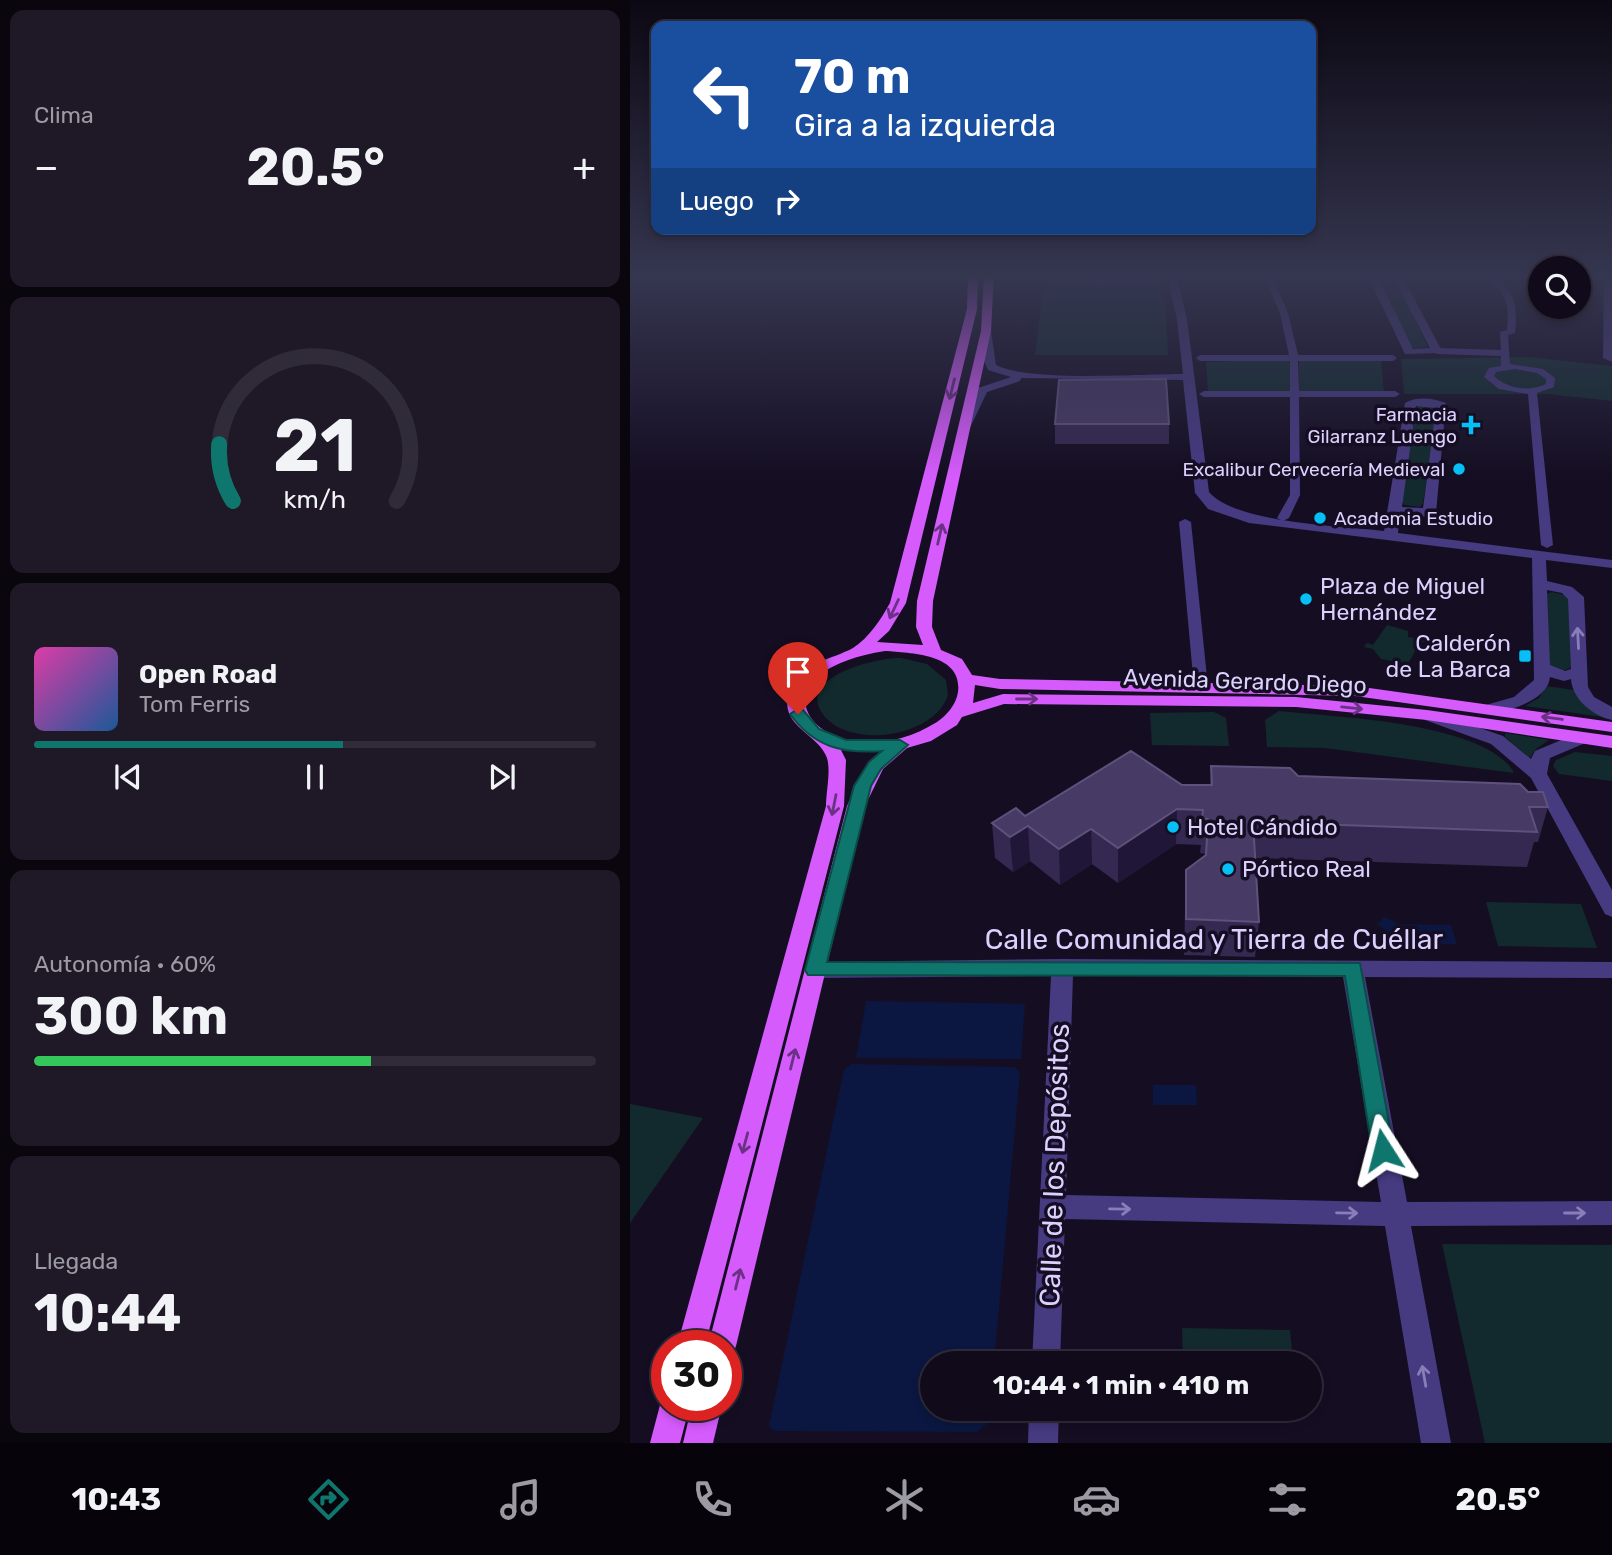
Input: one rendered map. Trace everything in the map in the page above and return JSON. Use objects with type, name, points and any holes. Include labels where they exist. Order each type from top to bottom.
[{"type":"main road","points":[[859,650],[898,646],[934,652],[955,663],[967,679],[968,695],[961,712],[937,732],[900,745],[861,748],[827,740],[813,733],[798,714],[799,691],[815,671],[859,650],[883,628],[898,603],[963,341]]},
{"type":"main road","points":[[934,652],[924,627],[925,601],[984,341]]},
{"type":"main road","name":"Avenida Gerardo Diego","points":[[967,679],[1000,684],[1355,691],[1612,726]]},
{"type":"main road","name":"Avenida Gerardo Diego","points":[[961,712],[1003,699],[1296,702],[1427,715],[1612,742]]},
{"type":"main road","points":[[695,1330],[835,806],[837,760],[827,740]]},
{"type":"main road","points":[[726,1330],[862,786],[875,766],[900,745]]},
{"type":"main road","points":[[665,1443],[671,1421]]},
{"type":"main road","points":[[698,1443],[703,1421]]},
{"type":"street","points":[[988,341],[992,368],[1010,375],[1034,377]]},
{"type":"street","points":[[1184,341],[1202,493],[1208,502],[1231,514],[1249,519],[1390,537],[1543,550],[1612,564]]},
{"type":"street","points":[[1283,518],[1295,495],[1294,358],[1290,341]]},
{"type":"street","points":[[1404,341],[1409,352],[1504,353]]},
{"type":"street","points":[[1432,341],[1437,351]]},
{"type":"street","points":[[1504,341],[1506,366]]},
{"type":"street","points":[[1609,341],[1609,358],[1612,359]]},
{"type":"street","points":[[1200,358],[1393,358]]},
{"type":"street","points":[[1506,366],[1532,369],[1550,377],[1552,381],[1547,388],[1532,391],[1506,388],[1492,381],[1489,373],[1506,366]]},
{"type":"street","points":[[962,435],[982,390],[1009,379],[1188,377]]},
{"type":"street","points":[[1492,709],[1511,705],[1529,696],[1542,681],[1539,584],[1543,550],[1532,391]]},
{"type":"street","points":[[1204,394],[1395,394]]},
{"type":"street","points":[[1390,537],[1411,403],[1434,402],[1442,406],[1429,513],[1395,511]]},
{"type":"street","points":[[1185,522],[1201,687]]},
{"type":"street","points":[[1539,584],[1567,590],[1576,597],[1583,696],[1612,715]]},
{"type":"street","points":[[1542,668],[1564,677],[1580,672]]},
{"type":"street","points":[[1427,715],[1497,740],[1538,774],[1612,909]]},
{"type":"street","points":[[1538,774],[1541,755],[1584,737]]},
{"type":"street","name":"Calle Comunidad y Tierra de Cuéllar","points":[[815,970],[1062,967],[1612,970]]},
{"type":"street","name":"Calle de los Depósitos","points":[[1046,1351],[1062,967]]},
{"type":"street","points":[[1353,969],[1436,1443]]},
{"type":"street","points":[[1052,1207],[1394,1214],[1612,1213]]},
{"type":"street","points":[[1043,1443],[1044,1421]]},
{"type":"green space","points":[[1037,341],[1167,341],[1168,355],[1035,355]]},
{"type":"green space","points":[[1408,341],[1425,341],[1428,347],[1414,348]]},
{"type":"green space","points":[[1530,357],[1612,366],[1612,401],[1547,394],[1404,394],[1401,359]]},
{"type":"green space","points":[[1289,359],[1295,393],[1208,392],[1206,362]]},
{"type":"green space","points":[[1381,359],[1384,393],[1299,392],[1299,360]]},
{"type":"green space","points":[[1421,403],[1435,406],[1437,410],[1423,503],[1420,507],[1404,505],[1401,499],[1417,407]]},
{"type":"green space","points":[[1552,592],[1570,596],[1574,666],[1563,671],[1549,666],[1547,594]]},
{"type":"green space","points":[[1387,625],[1408,631],[1408,637],[1435,640],[1434,643],[1420,642],[1408,664],[1381,659],[1373,649],[1364,647],[1367,643],[1373,645]]},
{"type":"green space","points":[[901,658],[927,664],[946,680],[948,695],[940,709],[928,720],[893,734],[874,735],[839,728],[826,718],[818,704],[819,692],[828,681],[857,666]]},
{"type":"green space","points":[[1546,686],[1574,690],[1610,718],[1525,706],[1539,698]]},
{"type":"green space","points":[[1279,711],[1370,720],[1442,733],[1473,743],[1498,756],[1514,773],[1325,748],[1267,747],[1265,720]]},
{"type":"green space","points":[[1214,712],[1226,718],[1229,746],[1152,745],[1150,713]]},
{"type":"green space","points":[[1505,733],[1549,740],[1536,749],[1530,758],[1505,737]]},
{"type":"green space","points":[[1575,752],[1612,756],[1612,781],[1559,774],[1553,766],[1556,760]]},
{"type":"green space","points":[[1486,902],[1581,904],[1597,948],[1498,946]]},
{"type":"green space","points":[[630,1104],[703,1118],[630,1223]]},
{"type":"green space","points":[[1442,1244],[1612,1245],[1612,1443],[1485,1443]]},
{"type":"green space","points":[[1182,1328],[1290,1330],[1292,1351],[1183,1351]]},
{"type":"water","points":[[1385,917],[1398,924],[1451,925],[1457,944],[1391,945],[1388,932],[1377,924]]},
{"type":"water","points":[[866,1001],[1025,1004],[1021,1059],[856,1058]]},
{"type":"water","points":[[852,1064],[1015,1067],[1020,1073],[995,1351],[920,1351],[920,1421],[989,1421],[977,1432],[775,1431],[769,1426],[844,1070]]},
{"type":"water","points":[[1153,1085],[1196,1085],[1197,1105],[1153,1105]]},
{"type":"building","points":[[1166,379],[1169,424],[1055,424],[1059,380]]},
{"type":"building","points":[[1131,751],[1182,785],[1212,785],[1211,766],[1290,768],[1298,776],[1520,784],[1528,792],[1543,792],[1548,807],[1529,807],[1537,832],[1253,822],[1259,922],[1186,919],[1186,870],[1206,855],[1208,819],[1202,818],[1203,810],[1177,809],[1118,848],[1091,829],[1059,849],[1028,826],[1010,837],[992,823],[1016,808],[1025,816]]},
{"type":"place","name":"Farmacia Gilarranz Luengo","points":[[1471,425]]},
{"type":"place","name":"Excalibur Cervecería Medieval","points":[[1459,469]]},
{"type":"place","name":"Academia Estudio","points":[[1320,518]]},
{"type":"place","name":"Plaza de Miguel Hernández","points":[[1306,599]]},
{"type":"place","name":"Calderón de La Barca","points":[[1525,656]]},
{"type":"place","name":"Hotel Cándido","points":[[1173,827]]},
{"type":"place","name":"Pórtico Real","points":[[1228,869]]},
{"type":"route","points":[[798,714],[813,733],[843,745],[881,748],[900,745],[875,766],[862,786],[815,970],[1062,967],[1353,969],[1383,1150]]}]
